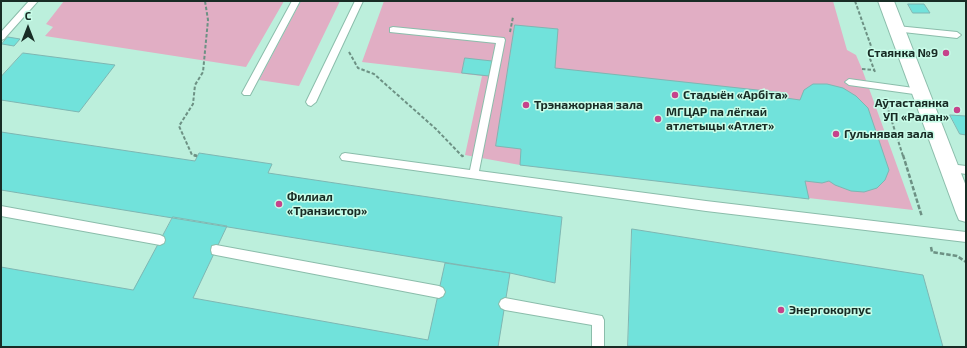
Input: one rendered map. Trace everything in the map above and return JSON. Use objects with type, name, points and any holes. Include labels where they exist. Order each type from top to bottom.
[{"type":"street","points":[[886,1],[921,92],[958,169],[966,213]]},
{"type":"lane","points":[[1,37],[34,1]]},
{"type":"lane","points":[[246,92],[296,1]]},
{"type":"lane","points":[[311,102],[359,1]]},
{"type":"lane","points":[[897,28],[957,35]]},
{"type":"lane","points":[[393,30],[501,40],[473,175]]},
{"type":"lane","points":[[850,82],[921,92]]},
{"type":"lane","points":[[345,157],[706,206],[966,238]]},
{"type":"lane","points":[[1,211],[160,240]]},
{"type":"lane","points":[[216,250],[439,292]]},
{"type":"lane","points":[[505,304],[598,320],[598,347]]},
{"type":"path","points":[[197,156],[192,155],[178,126],[193,104],[195,85],[203,72],[208,20],[205,1]]},
{"type":"path","points":[[855,1],[871,46],[868,56],[880,86],[932,252],[957,256],[966,262]]},
{"type":"path","points":[[339,42],[352,56],[358,68],[374,74],[436,129],[464,158],[477,160]]},
{"type":"path","points":[[862,69],[874,70]]},
{"type":"shaded area","points":[[64,1],[284,1],[246,67],[45,36],[53,27],[46,24]]},
{"type":"shaded area","points":[[301,1],[340,1],[299,86],[259,80]]},
{"type":"shaded area","name":"Стадыён «Арбіта»","points":[[384,1],[833,1],[847,50],[856,55],[862,69],[913,210],[520,165],[465,155],[482,76],[362,62]]},
{"type":"building","points":[[908,4],[924,4],[930,13],[913,13]]},
{"type":"building","points":[[515,25],[558,29],[555,68],[785,93],[786,98],[800,100],[804,90],[813,84],[827,84],[843,88],[856,96],[868,108],[889,170],[885,180],[877,188],[864,192],[851,191],[829,181],[822,183],[805,181],[809,199],[520,165],[521,149],[496,146]]},
{"type":"building","points":[[8,37],[20,39],[14,46],[2,44]]},
{"type":"building","points":[[23,53],[115,65],[79,112],[1,100],[1,77]]},
{"type":"building","points":[[465,58],[492,61],[489,76],[462,73]]},
{"type":"building","points":[[950,115],[966,116],[966,135],[960,134]]},
{"type":"building","name":"Филиал «Транзистор»","points":[[1,132],[195,161],[199,153],[272,164],[268,173],[562,217],[555,283],[510,273],[1,190]]},
{"type":"building","points":[[173,217],[227,226],[193,298],[428,340],[445,263],[510,273],[498,347],[1,347],[1,267],[133,290]]},
{"type":"building","name":"Энергокорпус","points":[[632,229],[923,275],[943,347],[628,346]]},
{"type":"place","name":"Стаянка №9","points":[[946,53]]},
{"type":"place","name":"Стадыён «Арбіта»","points":[[675,95]]},
{"type":"place","name":"Трэнажорная зала","points":[[526,105]]},
{"type":"place","name":"Аўтастаянка УП «Ралан»","points":[[957,110]]},
{"type":"place","name":"МГЦАР па лёгкай атлетыцы «Атлет»","points":[[658,119]]},
{"type":"place","name":"Гульнявая зала","points":[[836,134]]},
{"type":"place","name":"Филиал «Транзистор»","points":[[279,204]]},
{"type":"place","name":"Энергокорпус","points":[[781,310]]}]
